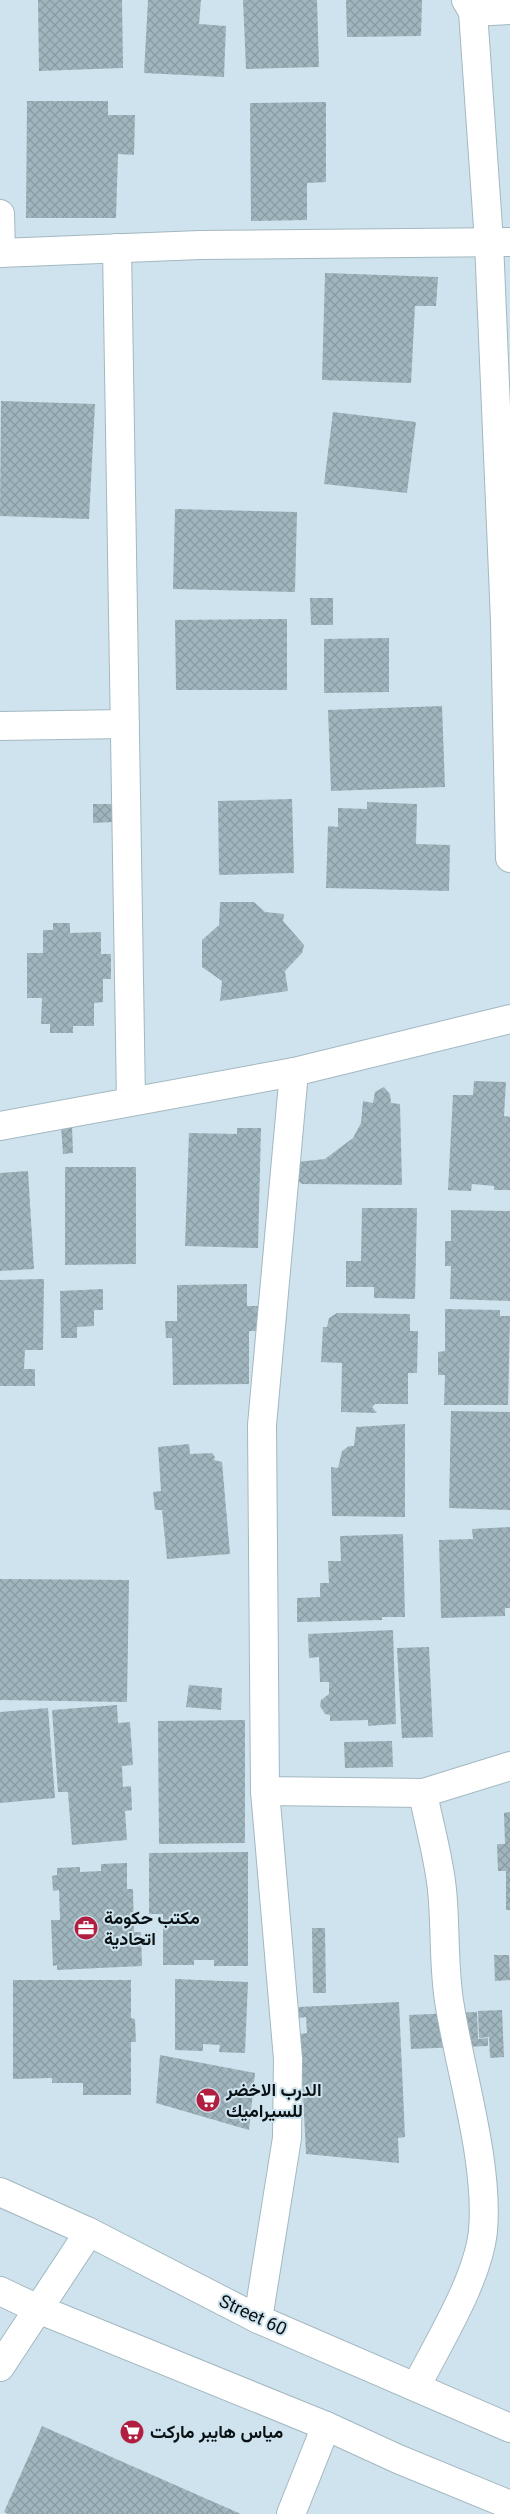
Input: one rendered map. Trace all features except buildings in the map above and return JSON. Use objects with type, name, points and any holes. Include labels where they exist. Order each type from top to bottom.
[{"type":"street","points":[[510,11],[469,6],[500,242],[510,858]]},
{"type":"street","points":[[0,214],[1,253],[117,248],[500,242]]},
{"type":"street","points":[[117,248],[131,1100]]},
{"type":"street","points":[[0,726],[125,724]]},
{"type":"street","points":[[0,1126],[131,1100],[294,1072],[510,1019]]},
{"type":"street","points":[[258,2319],[287,2138],[288,2059],[265,1791],[262,1426],[294,1072]]},
{"type":"street","points":[[265,1791],[423,1794],[510,1766]]},
{"type":"street","points":[[416,2387],[462,2297],[475,2264],[483,2232],[482,2188],[475,2139],[449,2005],[442,1888],[423,1794]]},
{"type":"street","name":"Street 60","points":[[0,2192],[89,2232],[258,2319],[510,2428]]},
{"type":"street","points":[[0,2367],[89,2232]]},
{"type":"street","points":[[0,2290],[38,2309],[326,2426],[398,2459],[510,2505]]},
{"type":"street","points":[[291,2514],[326,2426]]},
{"type":"place","name":"مكتب حكومة اتحادية","points":[[86,1928]]},
{"type":"place","name":"الدرب الاخضر للسيراميك","points":[[208,2100]]},
{"type":"place","name":"مياس هايبر ماركت","points":[[132,2432]]}]
